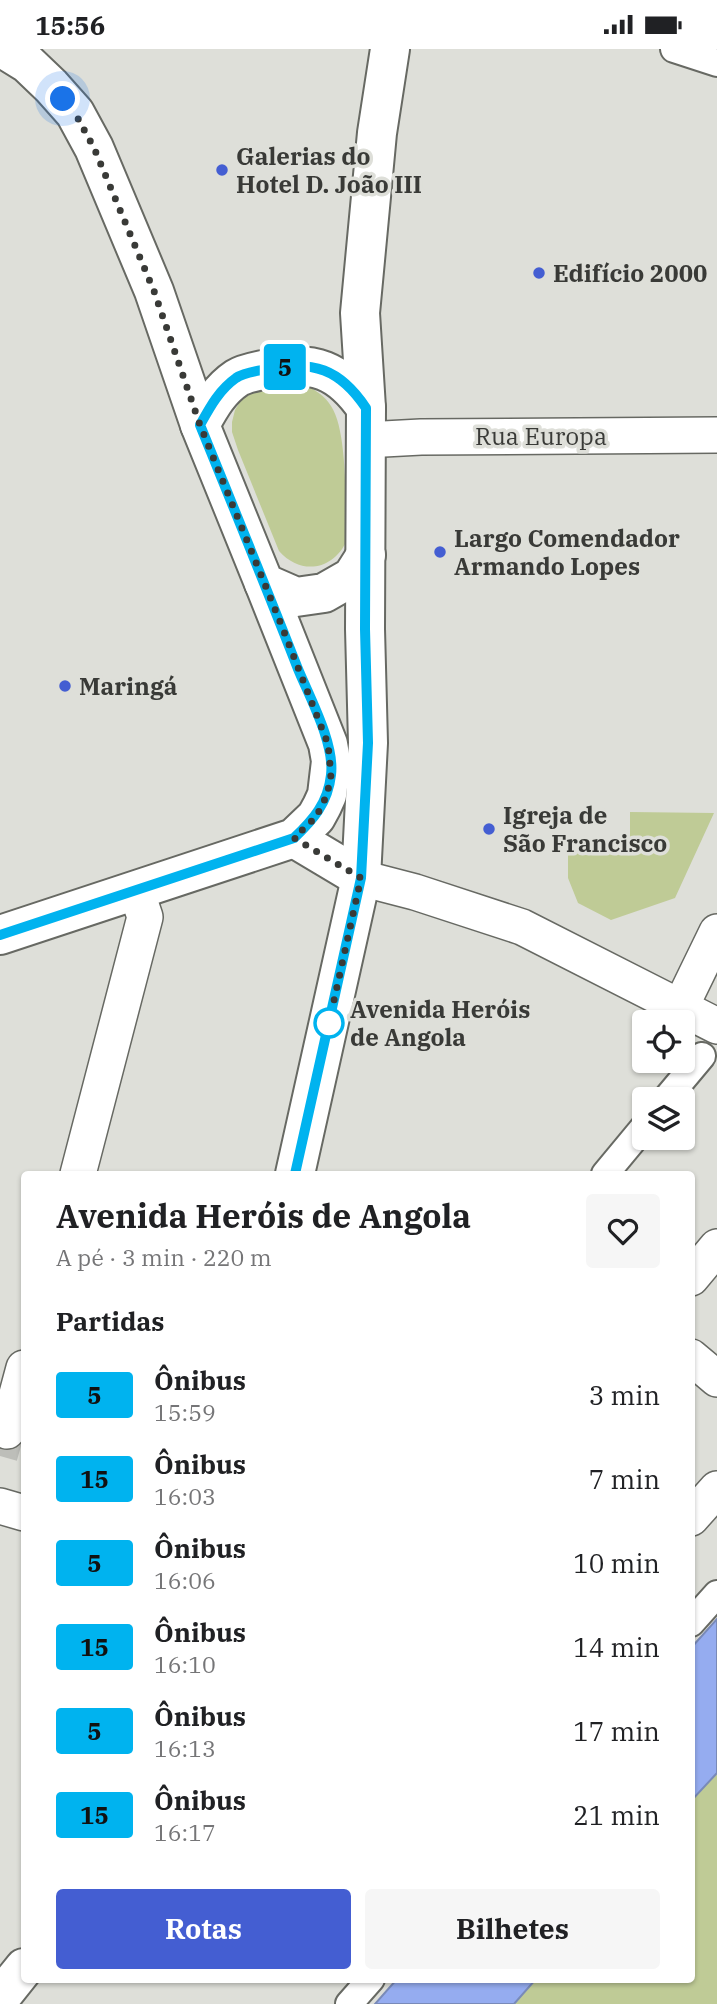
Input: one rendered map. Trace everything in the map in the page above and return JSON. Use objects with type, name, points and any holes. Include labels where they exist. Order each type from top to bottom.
[{"type":"main road","points":[[0,935],[294,838],[316,817],[322,806],[327,795],[331,761],[328,744],[200,425],[149,279],[94,148],[75,113],[36,71],[4,49]]},
{"type":"main road","points":[[296,1171],[361,878],[368,743],[365,424],[360,313],[377,133],[390,49]]},
{"type":"main road","points":[[313,366],[360,313]]},
{"type":"main road","points":[[171,343],[239,376]]},
{"type":"main road","points":[[200,425],[219,393],[239,376],[275,368],[313,366],[337,377],[354,390],[365,424]]},
{"type":"main road","points":[[264,583],[296,597],[324,593],[352,577],[366,555]]},
{"type":"main road","points":[[294,838],[361,878]]},
{"type":"main road","points":[[0,1997],[21,1972]]},
{"type":"street","points":[[674,49],[717,64]]},
{"type":"street","name":"Rua Europa","points":[[365,424],[421,437],[717,435]]},
{"type":"street","points":[[361,878],[415,892],[522,927],[681,1006],[709,1041],[675,1087]]},
{"type":"street","points":[[79,1171],[145,917],[136,890]]},
{"type":"street","points":[[681,1006],[717,932]]},
{"type":"street","points":[[607,1171],[632,1141]]},
{"type":"street","points":[[695,1273],[717,1247]]},
{"type":"street","points":[[695,1360],[717,1379]]},
{"type":"street","points":[[7,1431],[21,1379]]},
{"type":"street","points":[[695,1514],[717,1489]]},
{"type":"street","points":[[0,1506],[21,1512]]},
{"type":"street","points":[[695,1619],[717,1594]]},
{"type":"street","points":[[349,2004],[368,1983]]},
{"type":"green space","points":[[307,385],[326,399],[336,418],[343,451],[346,490],[347,540],[334,558],[316,566],[297,564],[279,551],[232,432],[235,410],[241,400],[259,386]]},
{"type":"green space","points":[[630,812],[714,813],[675,898],[611,920],[578,903],[568,878],[568,853],[595,853],[595,842],[630,842]]},
{"type":"green space","points":[[717,1773],[717,2004],[514,2004],[532,1983],[695,1983],[695,1797]]},
{"type":"water","points":[[717,1619],[717,1773],[695,1797],[695,1644]]},
{"type":"water","points":[[393,1983],[532,1983],[514,2004],[375,2004]]},
{"type":"tunnel","points":[[0,1456],[7,1431]]},
{"type":"bus line","name":"5","points":[[0,935],[294,838],[316,817],[327,795],[331,775],[328,744],[200,425],[219,393],[239,376],[275,368],[313,366],[337,377],[354,390],[366,408],[367,770],[361,878],[296,1171]]},
{"type":"place","name":"Galerias do Hotel D. João III","points":[[222,170]]},
{"type":"place","name":"Edifício 2000","points":[[539,273]]},
{"type":"place","name":"Largo Comendador Armando Lopes","points":[[440,552]]},
{"type":"place","name":"Maringá","points":[[65,686]]},
{"type":"place","name":"Igreja de São Francisco","points":[[489,829]]},
{"type":"place","name":"Avenida Heróis de Angola","points":[[329,1023]]},
{"type":"route","points":[[63,99],[75,113],[94,148],[154,291],[200,425],[328,744],[331,775],[327,795],[316,817],[294,838],[361,878],[329,1023]]}]
